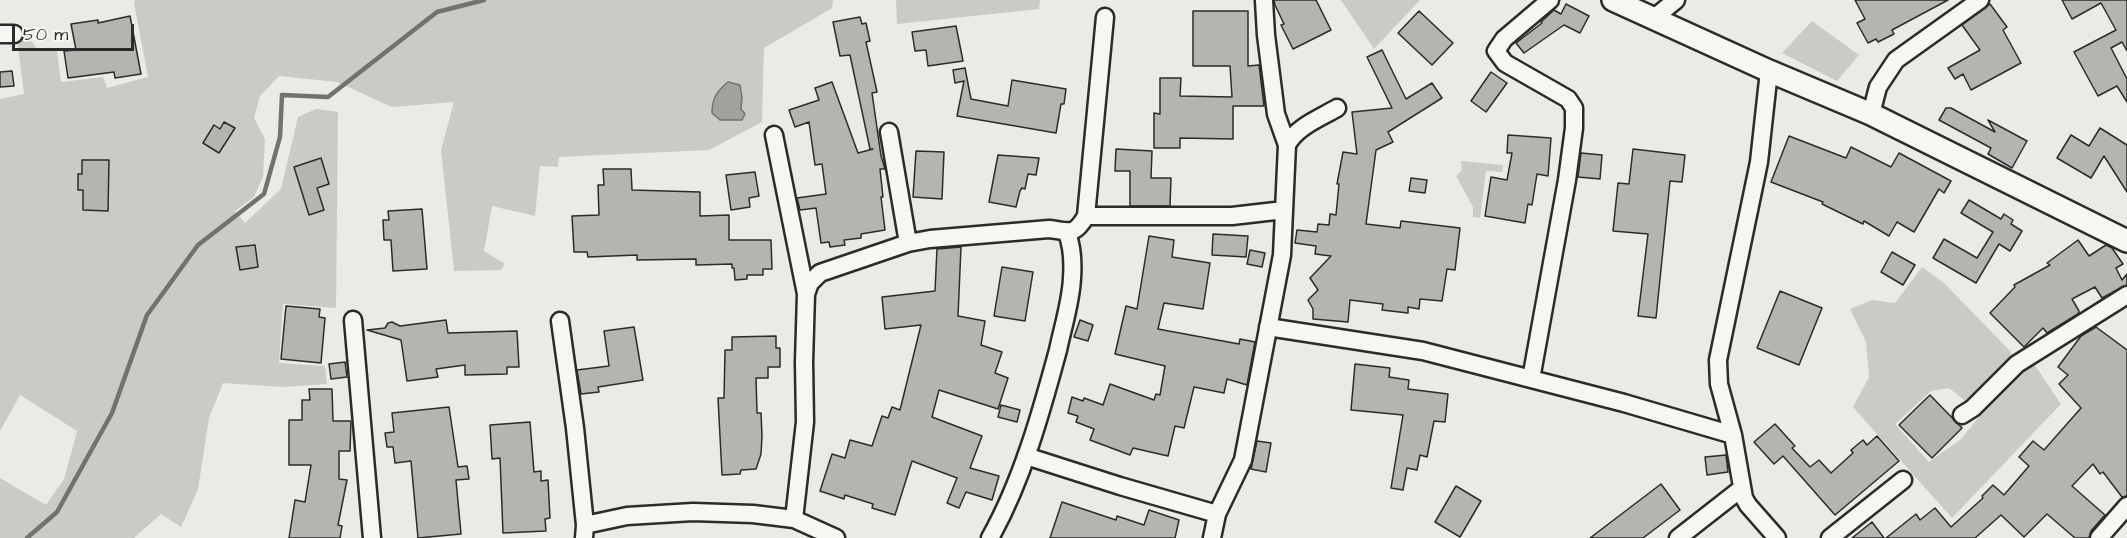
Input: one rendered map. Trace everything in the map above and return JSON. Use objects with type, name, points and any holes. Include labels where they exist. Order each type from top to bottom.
[{"type":"street","points":[[1531,379],[1567,180],[1574,128],[1574,108],[1568,99],[1505,63],[1496,51],[1504,39],[1550,0]]},
{"type":"street","points":[[1613,0],[1769,71],[1871,114],[2127,241]]},
{"type":"street","points":[[1654,18],[1676,0]]},
{"type":"street","points":[[1871,114],[1878,87],[1896,60],[1980,0]]},
{"type":"street","points":[[1212,538],[1217,514],[1243,460],[1282,255],[1287,145],[1276,114],[1264,1]]},
{"type":"street","points":[[806,294],[810,283],[820,273],[908,243],[930,238],[1049,229],[1067,233],[1079,228],[1086,216],[1106,17]]},
{"type":"street","points":[[1769,71],[1759,162],[1718,360],[1719,384],[1733,435],[1742,488],[1748,505],[1778,538]]},
{"type":"street","points":[[1287,145],[1298,131],[1337,108]]},
{"type":"street","points":[[889,132],[908,243]]},
{"type":"street","points":[[774,135],[806,294],[805,422],[794,519]]},
{"type":"street","points":[[1086,216],[1232,216],[1284,210]]},
{"type":"street","points":[[990,538],[1002,517],[1026,456],[1052,371],[1070,296],[1072,269],[1070,240],[1067,233]]},
{"type":"street","points":[[1962,415],[1973,408],[2017,364],[2127,295]]},
{"type":"street","points":[[353,320],[372,538]]},
{"type":"street","points":[[560,321],[575,428],[584,532],[627,516],[693,512],[753,514],[794,519],[836,538]]},
{"type":"street","points":[[1268,327],[1422,351],[1624,403],[1733,435]]},
{"type":"street","points":[[1026,456],[1217,514]]},
{"type":"street","points":[[1830,538],[1903,480]]},
{"type":"street","points":[[1678,538],[1742,488]]},
{"type":"street","points":[[2099,538],[2127,506]]},
{"type":"shaded area","points":[[135,0],[833,0],[832,8],[764,48],[762,122],[709,150],[559,157],[558,167],[540,166],[535,216],[492,206],[484,251],[505,264],[501,270],[454,271],[441,150],[454,102],[392,107],[337,82],[279,76],[260,96],[254,118],[265,139],[263,177],[254,197],[235,211],[245,223],[281,189],[298,117],[316,109],[338,112],[336,308],[283,304],[279,363],[325,366],[327,384],[284,387],[223,383],[209,418],[198,489],[181,527],[161,514],[134,538],[0,538],[0,478],[46,505],[64,479],[77,431],[20,395],[0,431],[0,99],[24,94],[17,40],[27,35],[37,49],[57,51],[61,82],[103,77],[107,88],[148,77]]},
{"type":"shaded area","points":[[896,0],[1040,0],[1039,9],[897,24]]},
{"type":"shaded area","points":[[1341,0],[1420,0],[1374,49]]},
{"type":"shaded area","points":[[1812,21],[1859,55],[1837,81],[1782,53]]},
{"type":"shaded area","points":[[728,82],[740,85],[741,109],[745,114],[742,120],[720,120],[712,113],[716,95]]},
{"type":"shaded area","points":[[1461,161],[1503,165],[1502,172],[1486,171],[1480,218],[1473,217],[1473,207],[1456,176],[1462,170]]},
{"type":"shaded area","points":[[1922,267],[1944,283],[2011,352],[2010,369],[1969,404],[1949,388],[1931,391],[1895,424],[1929,462],[1961,439],[2022,364],[2034,364],[2061,404],[1952,518],[1853,407],[1869,377],[1866,342],[1850,309],[1872,300],[1895,303]]},
{"type":"building","points":[[1274,0],[1316,0],[1331,30],[1293,49],[1281,25],[1284,24]]},
{"type":"building","points":[[1855,0],[1948,0],[1892,30],[1894,34],[1878,42],[1876,39],[1868,43],[1857,23],[1865,19]]},
{"type":"building","points":[[2062,0],[2127,0],[2127,51],[2122,42],[2111,48],[2127,79],[2127,102],[2117,86],[2098,96],[2074,52],[2116,30],[2101,3],[2072,19]]},
{"type":"building","points":[[1566,4],[1589,16],[1580,33],[1564,25],[1524,53],[1516,43],[1542,23],[1554,10],[1561,14]]},
{"type":"building","points":[[1990,4],[2007,27],[2003,30],[2021,63],[1971,90],[1963,74],[1955,79],[1948,68],[1980,50],[1962,25]]},
{"type":"building","points":[[1193,11],[1248,11],[1248,66],[1259,65],[1264,106],[1233,106],[1233,139],[1180,138],[1180,148],[1154,148],[1154,113],[1160,114],[1160,78],[1181,78],[1180,96],[1232,97],[1230,66],[1193,66]]},
{"type":"building","points":[[1419,11],[1453,43],[1432,65],[1398,33]]},
{"type":"building","points":[[130,16],[141,74],[115,78],[114,72],[68,78],[64,51],[76,50],[71,24],[98,20],[98,23]]},
{"type":"building","points":[[860,17],[862,24],[866,23],[870,41],[866,42],[877,92],[872,93],[885,169],[880,169],[885,230],[861,234],[861,238],[844,240],[845,245],[830,247],[829,242],[821,243],[816,208],[800,210],[797,198],[826,194],[822,164],[815,165],[809,122],[795,127],[789,110],[819,100],[815,88],[832,82],[858,153],[873,149],[870,149],[850,55],[840,56],[833,22]]},
{"type":"building","points":[[956,26],[963,61],[928,66],[926,50],[915,51],[912,32]]},
{"type":"building","points":[[1382,50],[1406,99],[1432,83],[1442,98],[1388,132],[1393,142],[1376,150],[1366,224],[1400,228],[1401,221],[1460,228],[1455,270],[1447,269],[1442,301],[1420,299],[1419,309],[1408,307],[1408,313],[1382,310],[1383,304],[1350,300],[1348,322],[1313,319],[1313,309],[1308,300],[1318,290],[1310,278],[1331,256],[1315,254],[1316,246],[1295,243],[1297,230],[1317,232],[1318,224],[1329,225],[1330,214],[1336,215],[1339,184],[1337,184],[1343,152],[1357,154],[1352,112],[1392,108],[1367,57]]},
{"type":"building","points":[[965,68],[971,99],[1008,106],[1012,80],[1066,89],[1056,133],[957,116],[964,81],[955,83],[953,70]]},
{"type":"building","points":[[12,71],[14,86],[0,87],[0,72]]},
{"type":"building","points":[[1491,72],[1507,83],[1486,112],[1471,101]]},
{"type":"building","points":[[1946,108],[1951,108],[1995,132],[1988,120],[2027,141],[2012,168],[1988,154],[1991,148],[1939,120]]},
{"type":"building","points":[[224,122],[235,128],[219,153],[203,143],[214,125],[220,129]]},
{"type":"building","points":[[2100,128],[2127,145],[2127,192],[2104,156],[2091,178],[2057,158],[2071,135],[2089,146]]},
{"type":"building","points":[[1508,135],[1551,138],[1548,176],[1537,174],[1532,205],[1528,204],[1525,223],[1485,216],[1491,177],[1507,180],[1512,153],[1507,153]]},
{"type":"building","points":[[1789,136],[1846,158],[1851,147],[1891,167],[1899,153],[1951,181],[1944,193],[1939,189],[1914,232],[1897,222],[1889,236],[1864,221],[1863,224],[1822,204],[1823,202],[1771,182]]},
{"type":"building","points":[[1116,149],[1152,151],[1151,178],[1171,178],[1170,206],[1130,206],[1130,171],[1115,171]]},
{"type":"building","points":[[1633,149],[1685,155],[1682,182],[1670,181],[1656,318],[1638,316],[1648,234],[1613,231],[1618,183],[1629,184]]},
{"type":"building","points":[[916,151],[944,152],[942,199],[913,197]]},
{"type":"building","points":[[1581,153],[1602,155],[1600,179],[1578,177]]},
{"type":"building","points":[[998,155],[1039,158],[1036,175],[1028,174],[1025,189],[1022,188],[1020,191],[1016,207],[989,202]]},
{"type":"building","points":[[321,158],[329,184],[317,188],[324,210],[309,215],[294,167]]},
{"type":"building","points":[[82,160],[109,160],[108,211],[83,210],[83,190],[78,190],[78,174],[82,174]]},
{"type":"building","points":[[603,169],[631,169],[632,190],[700,192],[700,216],[729,215],[729,240],[771,240],[772,269],[763,269],[763,275],[747,275],[747,279],[735,280],[732,264],[696,265],[696,259],[637,260],[637,255],[588,257],[587,252],[574,252],[572,216],[599,215],[598,185],[604,185]]},
{"type":"building","points":[[755,172],[759,196],[749,198],[750,207],[731,210],[726,175]]},
{"type":"building","points":[[1411,178],[1427,180],[1425,193],[1409,191]]},
{"type":"building","points":[[1969,200],[2001,219],[2004,214],[2013,220],[2011,224],[2022,231],[2010,251],[1999,244],[1976,283],[1933,258],[1944,239],[1977,258],[1993,232],[1961,213]]},
{"type":"building","points":[[422,209],[427,269],[393,271],[391,240],[384,240],[383,220],[389,220],[388,211]]},
{"type":"building","points":[[1213,234],[1248,236],[1246,257],[1212,255]]},
{"type":"building","points":[[1149,236],[1174,240],[1172,257],[1210,263],[1203,309],[1164,303],[1158,329],[1239,344],[1240,339],[1255,342],[1247,385],[1227,379],[1224,393],[1194,387],[1184,428],[1175,426],[1168,456],[1133,448],[1130,455],[1090,440],[1094,429],[1076,422],[1078,416],[1068,413],[1072,397],[1083,401],[1084,398],[1103,405],[1110,384],[1154,400],[1156,394],[1160,395],[1165,366],[1115,354],[1126,306],[1137,309]]},
{"type":"building","points":[[2078,240],[2089,256],[2106,245],[2112,248],[2123,264],[2116,268],[2122,280],[2127,274],[2127,285],[2102,298],[2095,287],[2072,299],[2079,311],[2078,314],[2047,333],[2043,328],[2024,347],[1990,313],[2015,287],[2014,285],[2050,265],[2047,263]]},
{"type":"building","points":[[255,245],[258,267],[240,270],[236,247]]},
{"type":"building","points":[[961,247],[958,316],[985,321],[981,345],[1002,352],[995,373],[1008,378],[998,409],[939,390],[932,417],[982,436],[970,468],[999,476],[992,500],[966,492],[959,508],[947,503],[957,478],[912,461],[895,515],[872,508],[873,504],[845,495],[844,499],[820,491],[832,454],[845,458],[850,440],[872,446],[882,416],[888,418],[892,407],[900,410],[921,325],[885,329],[882,297],[935,291],[937,249]]},
{"type":"building","points":[[1250,250],[1265,253],[1262,267],[1247,264]]},
{"type":"building","points":[[1892,252],[1915,265],[1903,285],[1881,272]]},
{"type":"building","points":[[1002,267],[1033,272],[1025,321],[994,316]]},
{"type":"building","points":[[1780,291],[1822,308],[1799,365],[1757,348]]},
{"type":"building","points":[[286,306],[320,309],[319,317],[325,318],[321,363],[281,359]]},
{"type":"building","points":[[446,320],[448,333],[517,331],[519,367],[507,367],[507,374],[465,375],[465,365],[436,369],[438,377],[407,381],[401,340],[367,330],[385,328],[388,323],[392,322],[400,326]]},
{"type":"building","points":[[1080,320],[1093,325],[1088,341],[1074,337]]},
{"type":"building","points":[[634,327],[643,380],[598,387],[599,392],[581,394],[577,370],[609,366],[604,331]]},
{"type":"building","points":[[2096,327],[2127,350],[2127,496],[2122,497],[2103,472],[2100,474],[2093,464],[2072,486],[2105,515],[2091,531],[2089,538],[2075,538],[2047,514],[2024,537],[2001,515],[1975,538],[1886,538],[1916,514],[1920,520],[1935,508],[1951,527],[1983,498],[1982,496],[1993,485],[2004,495],[2029,466],[2019,457],[2033,441],[2044,450],[2081,408],[2059,384],[2068,375],[2058,367],[2081,336]]},
{"type":"building","points":[[776,336],[776,348],[780,348],[780,367],[768,367],[768,378],[756,378],[757,413],[761,413],[762,436],[761,454],[756,469],[741,470],[740,474],[722,475],[718,398],[724,398],[725,350],[732,350],[732,337]]},
{"type":"building","points":[[345,362],[347,377],[331,379],[329,364]]},
{"type":"building","points":[[1355,364],[1390,368],[1389,377],[1409,380],[1408,389],[1448,394],[1445,422],[1434,421],[1427,457],[1420,455],[1417,470],[1407,468],[1403,490],[1391,488],[1403,415],[1351,410]]},
{"type":"building","points":[[309,389],[332,389],[333,421],[351,421],[350,451],[339,451],[339,479],[347,480],[338,525],[342,526],[340,538],[289,538],[295,500],[305,502],[311,465],[289,465],[289,420],[302,420],[302,400],[310,400]]},
{"type":"building","points":[[1930,395],[1962,428],[1932,458],[1899,425]]},
{"type":"building","points":[[1001,405],[1020,410],[1017,422],[998,417]]},
{"type":"building","points":[[449,407],[458,467],[467,466],[469,479],[456,480],[461,534],[418,538],[411,461],[395,463],[393,447],[387,447],[385,433],[394,432],[392,413]]},
{"type":"building","points":[[530,422],[534,472],[541,471],[541,481],[548,480],[550,518],[545,519],[546,531],[503,533],[500,458],[492,459],[490,425]]},
{"type":"building","points":[[1775,424],[1795,446],[1792,448],[1810,467],[1819,460],[1831,473],[1853,453],[1851,450],[1863,440],[1867,445],[1877,436],[1899,461],[1835,515],[1783,456],[1774,464],[1754,442]]},
{"type":"building","points":[[1257,441],[1271,443],[1266,472],[1251,469]]},
{"type":"building","points":[[1726,455],[1728,472],[1707,475],[1705,457]]},
{"type":"building","points":[[1661,484],[1680,510],[1643,538],[1590,538]]},
{"type":"building","points":[[1456,486],[1481,501],[1460,537],[1435,522]]},
{"type":"building","points":[[1062,502],[1116,520],[1117,516],[1144,525],[1149,510],[1179,520],[1175,538],[1050,538]]},
{"type":"building","points":[[1872,522],[1884,538],[1852,538]]},
{"type":"waterway","points":[[27,538],[57,512],[112,413],[147,315],[198,245],[264,194],[280,137],[282,95],[328,97],[437,12],[484,0]]}]
